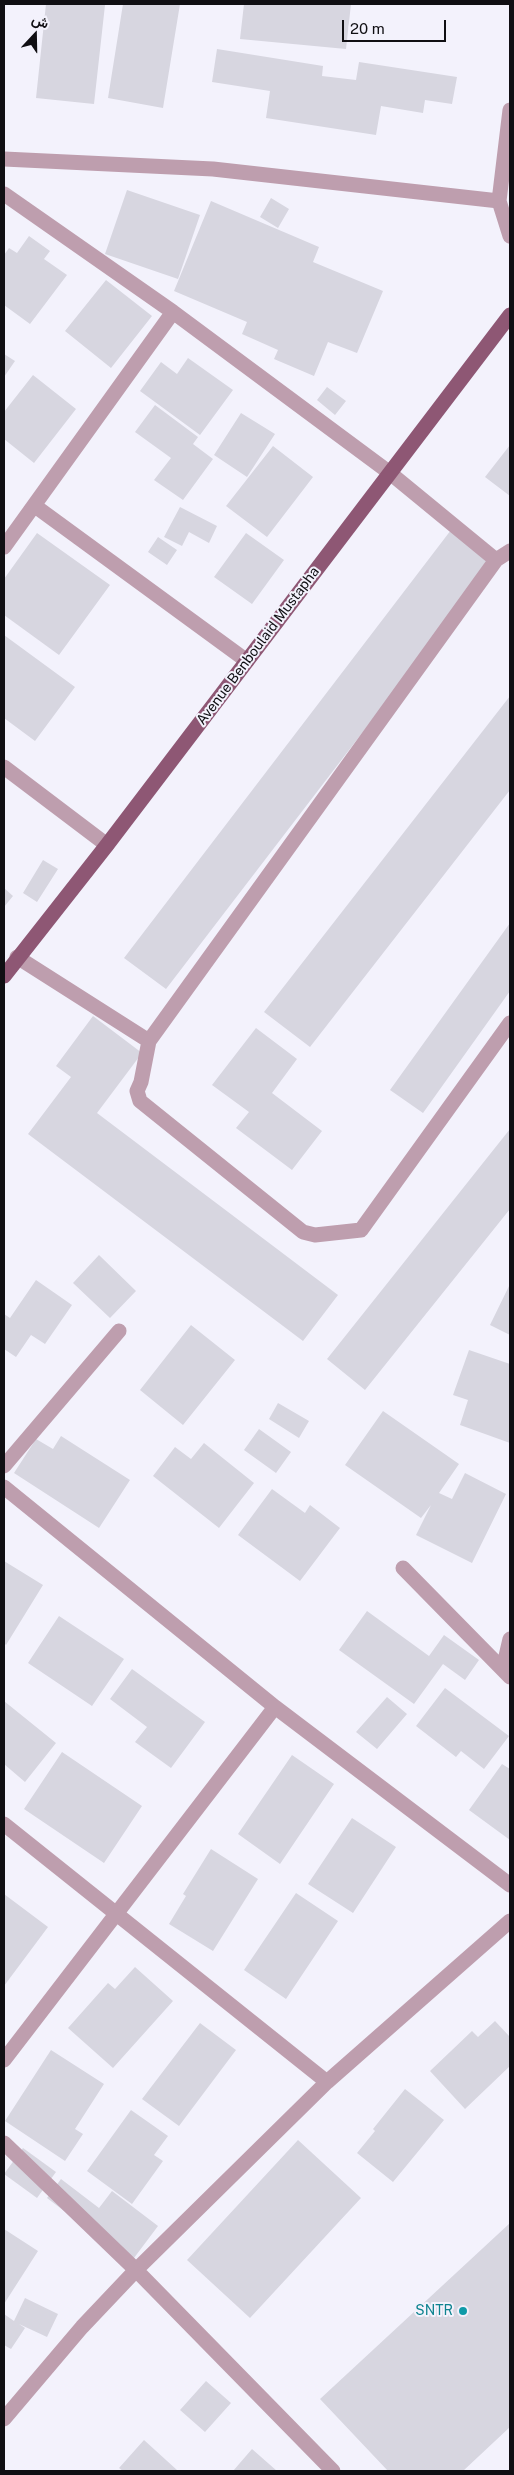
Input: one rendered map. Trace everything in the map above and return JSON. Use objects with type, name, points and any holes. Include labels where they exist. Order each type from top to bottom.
[{"type":"main road","name":"Avenue Benboulaid Mustapha","points":[[4,976],[17,957],[107,845],[510,315]]},
{"type":"street","points":[[510,110],[499,201],[510,236]]},
{"type":"street","points":[[4,159],[213,169],[499,201]]},
{"type":"street","points":[[4,194],[173,312],[390,473],[496,560]]},
{"type":"street","points":[[4,547],[173,312]]},
{"type":"street","points":[[35,506],[247,661]]},
{"type":"street","points":[[510,551],[496,560],[149,1040],[141,1082],[137,1091],[140,1101],[303,1232],[315,1235],[361,1230],[510,1023]]},
{"type":"street","points":[[4,767],[107,845]]},
{"type":"street","points":[[17,957],[149,1040]]},
{"type":"street","points":[[4,1466],[119,1331]]},
{"type":"street","points":[[4,1487],[275,1707],[510,1885]]},
{"type":"street","points":[[403,1568],[506,1673]]},
{"type":"street","points":[[506,1673],[510,1639]]},
{"type":"street","points":[[4,2060],[275,1707]]},
{"type":"street","points":[[4,1824],[327,2082]]},
{"type":"street","points":[[4,2418],[82,2326],[136,2270],[327,2082],[510,1921]]},
{"type":"street","points":[[4,2143],[136,2270],[333,2471]]},
{"type":"building","points":[[46,4],[105,5],[94,104],[36,98]]},
{"type":"building","points":[[123,4],[180,4],[163,108],[108,98]]},
{"type":"building","points":[[244,4],[351,4],[346,49],[240,39]]},
{"type":"building","points":[[217,49],[323,66],[322,76],[356,80],[359,62],[457,77],[452,104],[425,100],[423,113],[381,106],[376,135],[266,118],[270,91],[212,82]]},
{"type":"building","points":[[127,190],[200,215],[178,279],[105,254]]},
{"type":"building","points":[[271,198],[289,209],[278,228],[260,217]]},
{"type":"building","points":[[211,201],[319,247],[313,262],[383,291],[357,353],[328,342],[314,376],[274,359],[278,350],[242,334],[247,322],[174,291]]},
{"type":"building","points":[[29,236],[50,251],[44,259],[67,275],[30,324],[4,305],[4,255],[9,248],[17,253]]},
{"type":"building","points":[[106,280],[152,316],[111,368],[65,331]]},
{"type":"building","points":[[4,354],[15,361],[4,377]]},
{"type":"building","points":[[188,358],[233,390],[200,435],[140,391],[161,362],[177,374]]},
{"type":"building","points":[[33,375],[76,409],[34,463],[4,439],[4,412]]},
{"type":"building","points":[[327,387],[346,401],[335,415],[317,400]]},
{"type":"building","points":[[155,405],[198,437],[193,444],[213,459],[183,500],[154,480],[171,458],[135,432]]},
{"type":"building","points":[[241,413],[275,434],[247,477],[214,455]]},
{"type":"building","points":[[510,445],[510,496],[485,477]]},
{"type":"building","points":[[273,446],[313,477],[267,537],[226,506]]},
{"type":"building","points":[[180,507],[217,526],[209,543],[189,532],[182,546],[164,537]]},
{"type":"building","points":[[451,530],[493,562],[166,989],[124,958]]},
{"type":"building","points":[[37,533],[110,585],[59,655],[4,615],[4,579]]},
{"type":"building","points":[[246,533],[284,560],[252,604],[214,577]]},
{"type":"building","points":[[158,537],[177,550],[167,565],[148,552]]},
{"type":"building","points":[[4,635],[75,687],[35,741],[4,718]]},
{"type":"building","points":[[510,696],[510,790],[310,1047],[264,1012]]},
{"type":"building","points":[[43,860],[58,869],[37,902],[23,893]]},
{"type":"building","points":[[4,888],[13,896],[4,907]]},
{"type":"building","points":[[510,923],[510,991],[423,1113],[390,1090]]},
{"type":"building","points":[[93,1016],[142,1053],[97,1113],[338,1295],[303,1341],[28,1134],[71,1077],[56,1066]]},
{"type":"building","points":[[256,1028],[297,1059],[272,1093],[322,1131],[292,1170],[236,1128],[249,1112],[212,1085]]},
{"type":"building","points":[[510,1129],[510,1209],[365,1390],[327,1359]]},
{"type":"building","points":[[99,1255],[136,1291],[110,1318],[73,1283]]},
{"type":"building","points":[[36,1280],[72,1305],[45,1344],[31,1335],[16,1357],[4,1349],[4,1314],[10,1318]]},
{"type":"building","points":[[510,1284],[510,1335],[490,1325]]},
{"type":"building","points":[[191,1325],[235,1360],[183,1425],[140,1390]]},
{"type":"building","points":[[469,1350],[510,1364],[510,1443],[460,1425],[468,1400],[453,1395]]},
{"type":"building","points":[[278,1403],[309,1421],[299,1438],[269,1419]]},
{"type":"building","points":[[383,1411],[459,1464],[439,1493],[452,1499],[465,1473],[506,1494],[472,1563],[416,1535],[431,1505],[421,1518],[345,1465]]},
{"type":"building","points":[[259,1429],[291,1452],[276,1473],[244,1450]]},
{"type":"building","points":[[61,1436],[130,1480],[99,1528],[14,1473],[36,1439],[53,1449]]},
{"type":"building","points":[[204,1443],[254,1483],[219,1528],[153,1476],[175,1447],[191,1459]]},
{"type":"building","points":[[272,1489],[305,1513],[310,1505],[340,1528],[300,1581],[238,1535]]},
{"type":"building","points":[[4,1561],[43,1585],[6,1645],[4,1643]]},
{"type":"building","points":[[367,1611],[429,1656],[444,1635],[479,1660],[465,1680],[443,1664],[414,1704],[339,1650]]},
{"type":"building","points":[[59,1616],[124,1659],[92,1706],[28,1663]]},
{"type":"building","points":[[132,1669],[205,1722],[171,1768],[135,1742],[147,1727],[110,1699]]},
{"type":"building","points":[[445,1688],[509,1736],[484,1769],[461,1751],[456,1757],[416,1726]]},
{"type":"building","points":[[387,1697],[407,1714],[377,1749],[356,1732]]},
{"type":"building","points":[[4,1701],[56,1743],[25,1782],[4,1764]]},
{"type":"building","points":[[62,1752],[142,1806],[104,1863],[24,1809]]},
{"type":"building","points":[[292,1755],[334,1784],[280,1864],[238,1834]]},
{"type":"building","points":[[502,1764],[510,1769],[510,1840],[469,1810]]},
{"type":"building","points":[[352,1818],[396,1847],[353,1913],[308,1884]]},
{"type":"building","points":[[211,1849],[258,1879],[213,1951],[169,1924],[186,1896],[183,1894]]},
{"type":"building","points":[[296,1893],[338,1921],[286,1999],[244,1970]]},
{"type":"building","points":[[4,1894],[48,1927],[4,1986]]},
{"type":"building","points":[[135,1967],[173,2001],[113,2068],[68,2028],[108,1983],[115,1989]]},
{"type":"building","points":[[495,2021],[510,2037],[510,2066],[465,2109],[430,2071],[472,2031],[478,2037]]},
{"type":"building","points":[[200,2023],[236,2050],[179,2126],[142,2099]]},
{"type":"building","points":[[51,2050],[104,2084],[75,2129],[83,2134],[65,2161],[5,2121]]},
{"type":"building","points":[[405,2089],[444,2120],[393,2182],[357,2153],[375,2131],[373,2129]]},
{"type":"building","points":[[131,2110],[168,2136],[154,2155],[163,2161],[132,2204],[87,2171]]},
{"type":"building","points":[[298,2140],[361,2198],[250,2318],[187,2260]]},
{"type":"building","points":[[23,2148],[56,2172],[37,2198],[4,2174]]},
{"type":"building","points":[[61,2179],[99,2208],[112,2191],[158,2226],[131,2262],[47,2198]]},
{"type":"building","name":"SNTR","points":[[510,2223],[510,2427],[463,2471],[388,2471],[320,2399]]},
{"type":"building","points":[[4,2229],[38,2251],[4,2304]]},
{"type":"building","points":[[25,2298],[58,2314],[47,2337],[19,2324],[25,2328],[11,2349],[4,2345],[4,2314],[14,2321]]},
{"type":"building","points":[[206,2381],[231,2403],[205,2432],[180,2410]]},
{"type":"building","points":[[144,2440],[177,2470],[123,2471],[119,2468]]},
{"type":"building","points":[[252,2449],[277,2471],[233,2471]]},
{"type":"place","name":"SNTR","points":[[463,2311]]}]
